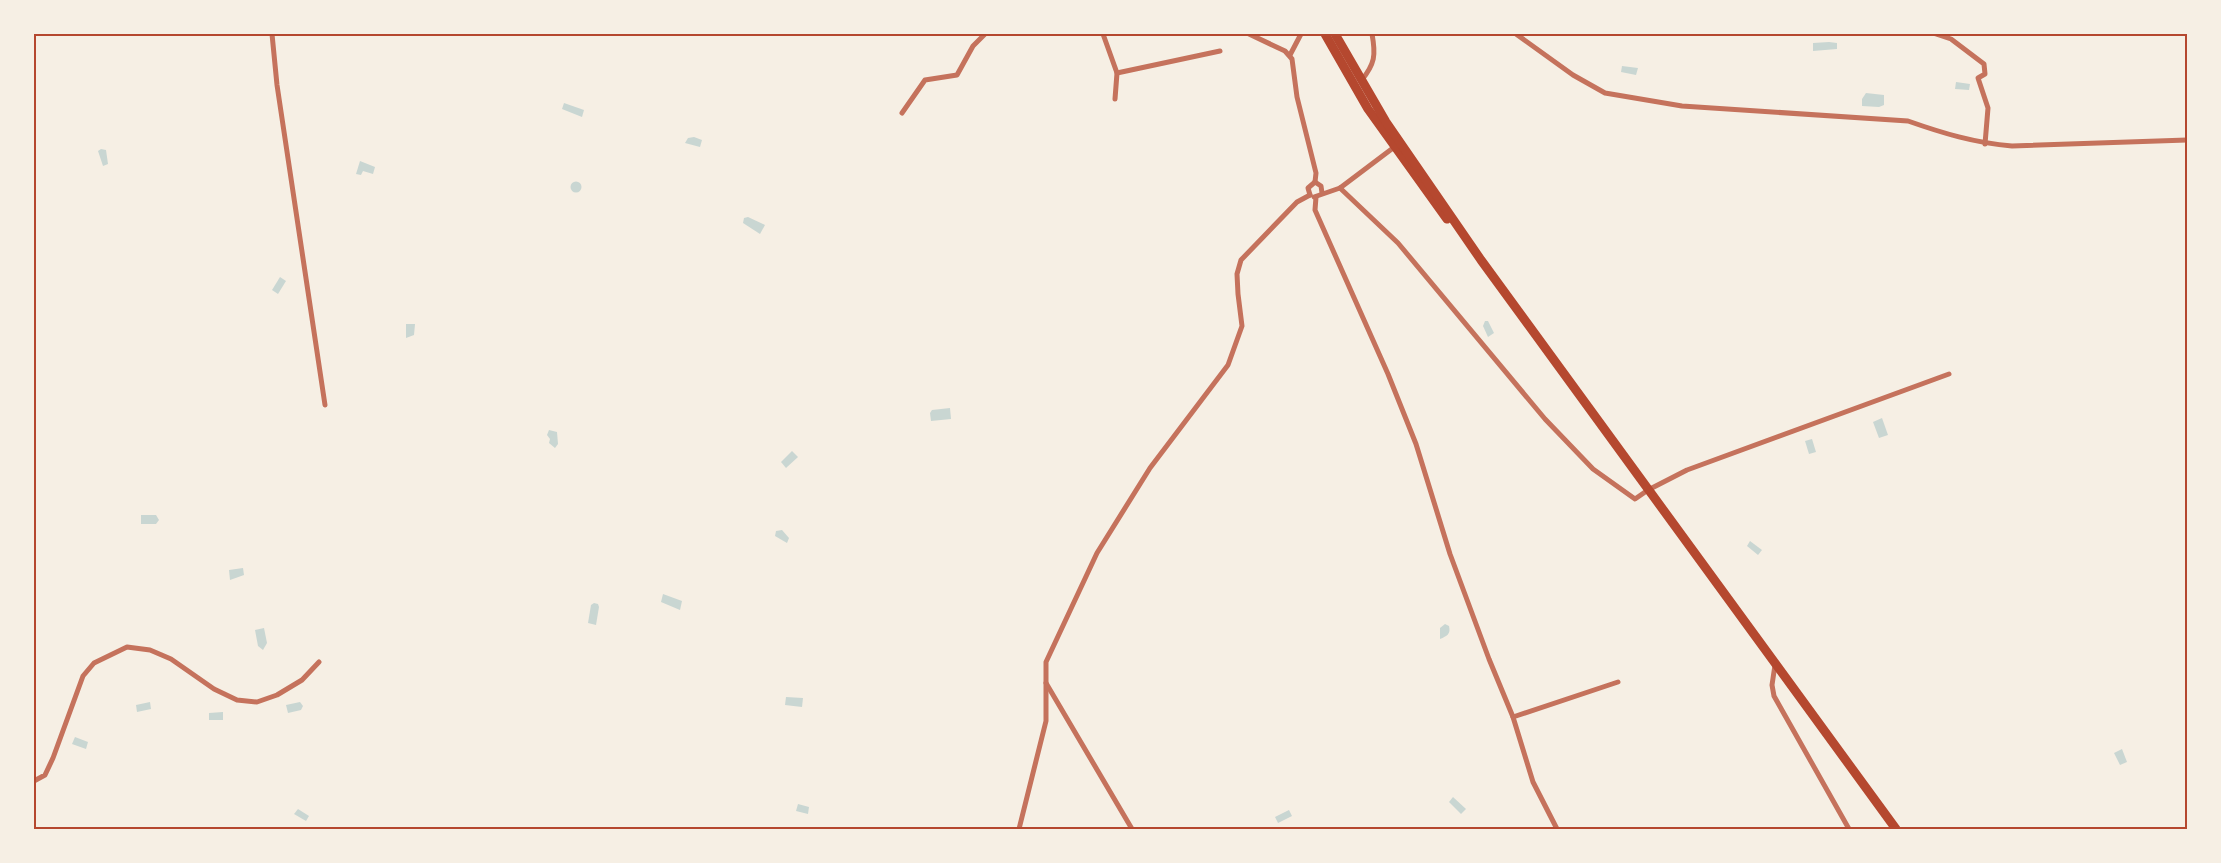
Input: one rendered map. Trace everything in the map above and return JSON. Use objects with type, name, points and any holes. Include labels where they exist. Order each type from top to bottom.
[{"type":"main road","points":[[1325,34],[1368,109],[1397,145],[1896,829]]},
{"type":"main road","points":[[1335,34],[1397,145]]},
{"type":"street","points":[[272,34],[277,85],[325,405]]},
{"type":"street","points":[[902,113],[925,80],[957,75],[973,46],[985,34]]},
{"type":"street","points":[[1102,34],[1117,73],[1115,99]]},
{"type":"street","points":[[1249,34],[1290,55],[1295,67],[1297,97],[1314,165],[1315,182]]},
{"type":"street","points":[[1290,55],[1300,34]]},
{"type":"street","points":[[1361,82],[1372,68],[1374,46],[1372,34]]},
{"type":"street","points":[[1516,34],[1573,75],[1605,93],[1682,106],[1908,121],[1940,133],[1985,144],[2050,146],[2187,140]]},
{"type":"street","points":[[1936,34],[1951,39],[1984,64],[1985,74],[1978,78],[1988,108],[1985,144]]},
{"type":"street","points":[[1117,73],[1220,51]]},
{"type":"street","points":[[1316,197],[1322,193],[1340,188],[1397,145]]},
{"type":"street","points":[[1315,182],[1322,186],[1322,193]]},
{"type":"street","points":[[1310,195],[1308,188],[1315,182]]},
{"type":"street","points":[[1340,188],[1398,243],[1545,419],[1593,468],[1635,499],[1648,490],[1687,470],[1949,374]]},
{"type":"street","points":[[1019,829],[1046,722],[1046,662],[1096,553],[1150,468],[1228,365],[1242,326],[1238,294],[1238,274],[1241,260],[1298,202],[1310,195],[1316,197]]},
{"type":"street","points":[[1316,197],[1316,210],[1388,374],[1416,444],[1450,554],[1513,718],[1532,782],[1557,829]]},
{"type":"street","points":[[34,781],[44,775],[53,758],[83,676],[94,663],[127,647],[150,650],[171,659],[214,689],[237,700],[257,702],[277,695],[302,680],[319,662]]},
{"type":"street","points":[[1775,665],[1772,685],[1774,696],[1849,829]]},
{"type":"street","points":[[1046,682],[1131,829]]},
{"type":"street","points":[[1513,718],[1618,682]]},
{"type":"shaded area","points":[[1813,43],[1837,43],[1837,49],[1813,51]]},
{"type":"shaded area","points":[[1622,66],[1638,68],[1636,75],[1621,72]]},
{"type":"shaded area","points":[[1956,82],[1970,84],[1969,90],[1955,89]]},
{"type":"shaded area","points":[[1866,93],[1884,95],[1884,105],[1879,107],[1862,106],[1862,99]]},
{"type":"shaded area","points":[[564,103],[584,110],[582,117],[562,109]]},
{"type":"shaded area","points":[[694,137],[702,140],[700,147],[685,143],[688,138]]},
{"type":"shaded area","points":[[101,149],[106,150],[108,164],[103,166],[98,151]]},
{"type":"shaded area","points":[[360,161],[375,167],[373,174],[363,171],[361,175],[356,174]]},
{"type":"shaded area","points":[[576,181],[582,187],[576,193],[570,187]]},
{"type":"shaded area","points":[[748,217],[765,225],[760,234],[743,223],[744,218]]},
{"type":"shaded area","points":[[280,277],[286,281],[278,294],[272,290]]},
{"type":"shaded area","points":[[1485,321],[1488,321],[1494,333],[1488,337],[1483,326]]},
{"type":"shaded area","points":[[406,324],[415,324],[414,335],[406,338]]},
{"type":"shaded area","points":[[950,408],[951,419],[931,421],[930,413],[932,410]]},
{"type":"shaded area","points":[[1882,418],[1888,435],[1879,438],[1873,422]]},
{"type":"shaded area","points":[[549,430],[557,432],[558,444],[555,448],[549,443],[550,439],[547,435]]},
{"type":"shaded area","points":[[1812,439],[1816,452],[1809,454],[1805,441]]},
{"type":"shaded area","points":[[792,451],[798,457],[786,468],[781,462]]},
{"type":"shaded area","points":[[141,515],[156,515],[159,520],[156,524],[141,524]]},
{"type":"shaded area","points":[[782,530],[789,538],[787,543],[775,536],[776,531]]},
{"type":"shaded area","points":[[1750,541],[1762,550],[1758,555],[1747,546]]},
{"type":"shaded area","points":[[243,568],[244,575],[230,580],[229,570]]},
{"type":"shaded area","points":[[663,594],[682,601],[680,610],[661,602]]},
{"type":"shaded area","points":[[594,603],[598,604],[599,607],[596,625],[588,623],[591,605]]},
{"type":"shaded area","points":[[1445,624],[1449,626],[1449,633],[1440,639],[1440,628]]},
{"type":"shaded area","points":[[264,628],[267,643],[263,650],[258,646],[255,630]]},
{"type":"shaded area","points":[[786,697],[803,698],[802,707],[785,705]]},
{"type":"shaded area","points":[[150,702],[151,709],[137,712],[136,705]]},
{"type":"shaded area","points":[[300,702],[303,706],[301,710],[288,713],[286,705]]},
{"type":"shaded area","points":[[223,712],[223,720],[209,720],[209,713]]},
{"type":"shaded area","points":[[75,737],[88,742],[86,749],[72,744]]},
{"type":"shaded area","points":[[2122,749],[2127,762],[2120,765],[2114,753]]},
{"type":"shaded area","points":[[1453,797],[1466,809],[1461,814],[1449,802]]},
{"type":"shaded area","points":[[798,804],[809,807],[808,814],[796,811]]},
{"type":"shaded area","points":[[298,809],[309,816],[306,821],[294,814]]},
{"type":"shaded area","points":[[1289,810],[1292,816],[1278,823],[1275,817]]}]
